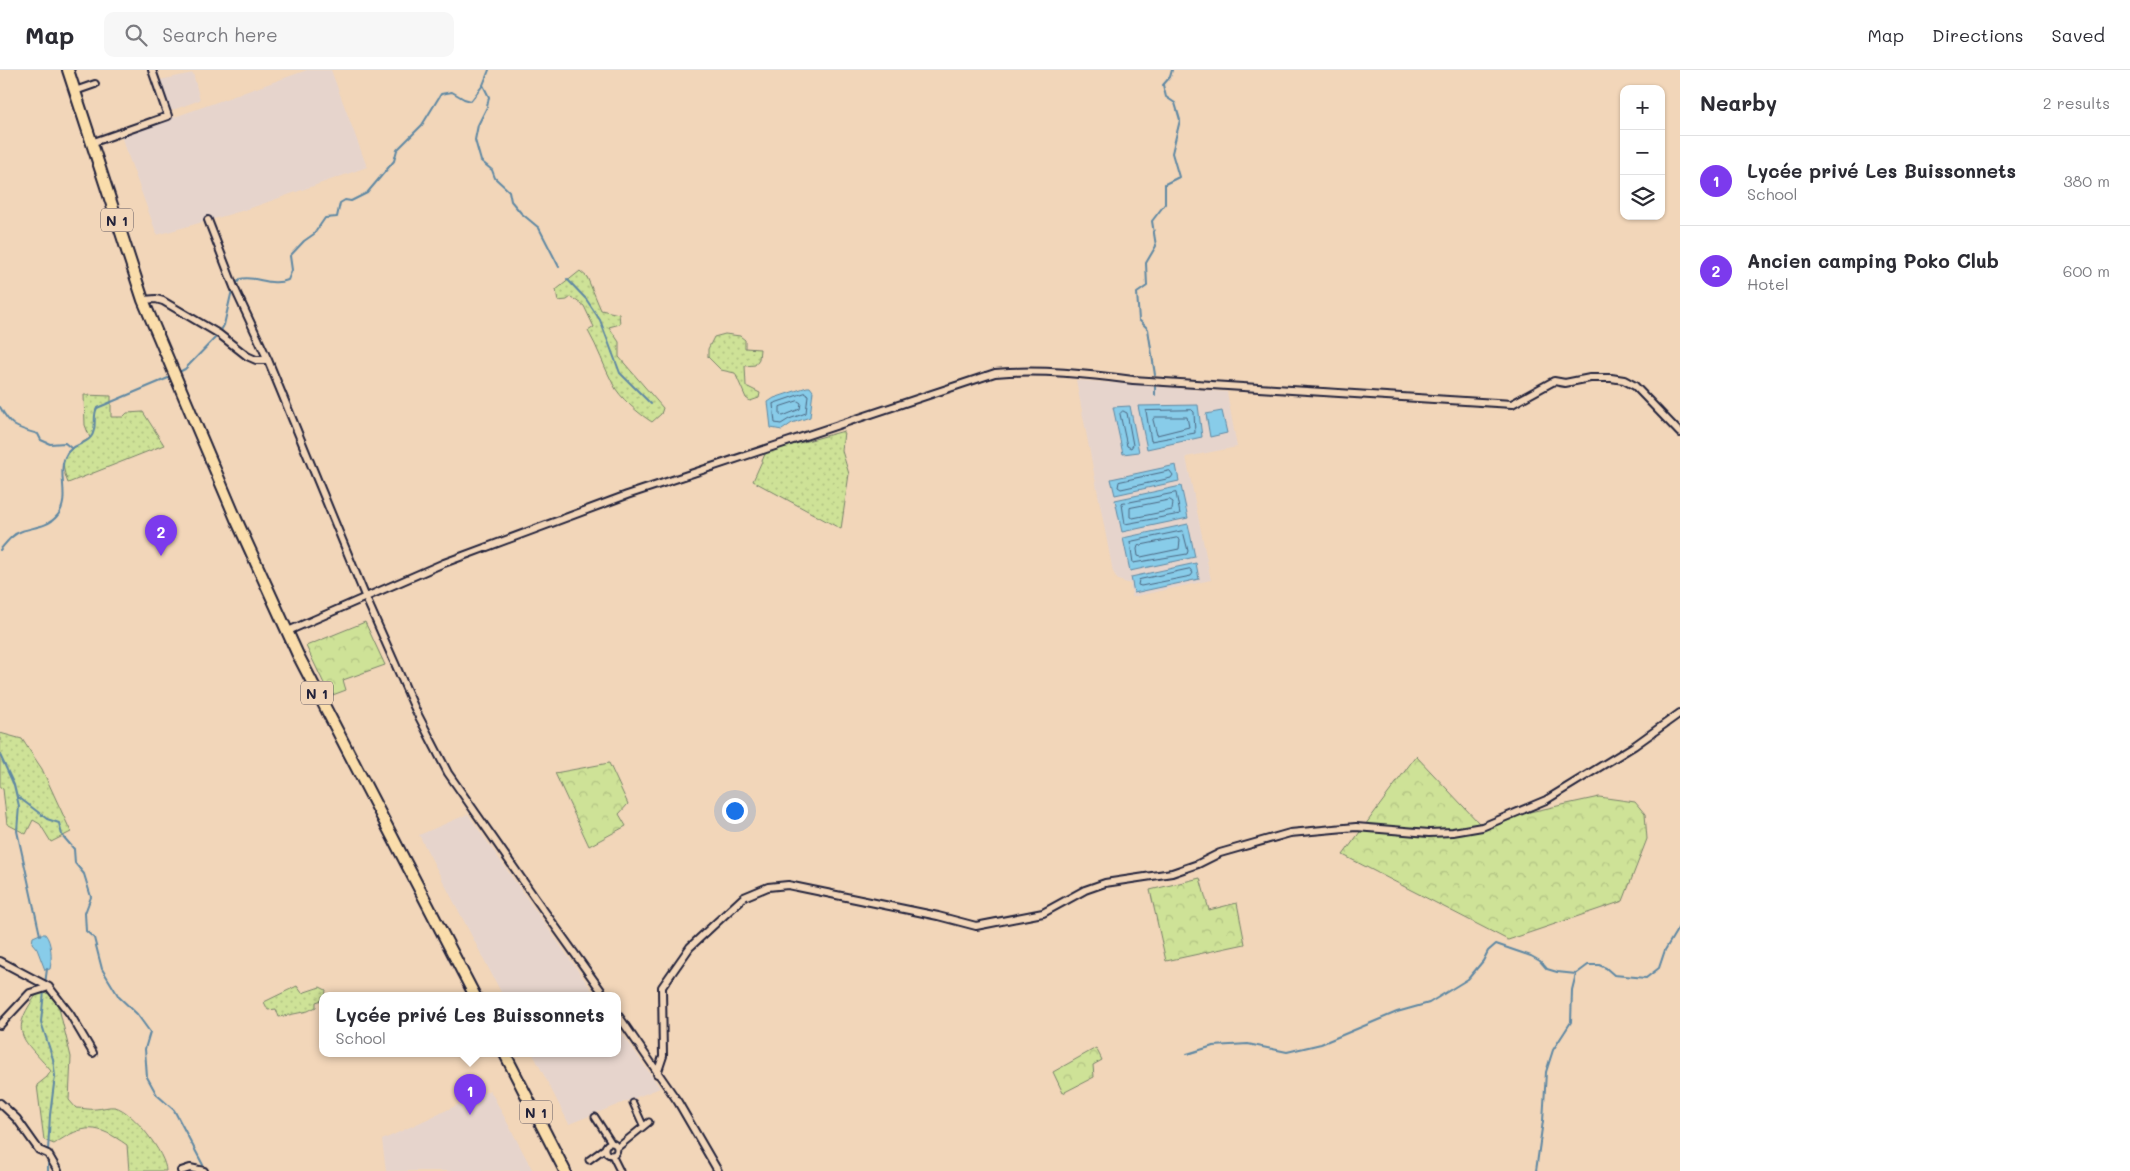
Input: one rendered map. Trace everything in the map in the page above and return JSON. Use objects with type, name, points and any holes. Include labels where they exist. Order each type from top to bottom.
[{"type":"highway","name":"N 1","points":[[68,70],[143,300],[236,519],[315,688],[473,992]]},
{"type":"highway","name":"N 1","points":[[507,1057],[565,1171]]},
{"type":"street","points":[[91,142],[168,116],[152,70]]},
{"type":"street","points":[[75,91],[95,84]]},
{"type":"street","points":[[208,220],[234,287],[268,360],[366,598],[416,711],[448,773],[602,992]]},
{"type":"street","points":[[143,300],[156,299],[162,301],[223,337],[247,356],[256,360],[268,360]]},
{"type":"street","points":[[288,631],[444,563],[627,495],[995,373],[1085,374],[1142,380],[1512,404],[1554,381],[1565,383],[1590,378],[1611,378],[1624,380],[1635,386],[1680,433]]},
{"type":"street","points":[[657,1074],[663,1056],[662,987],[690,946],[744,897],[768,887],[788,885],[819,890],[976,926],[999,922],[1043,913],[1085,890],[1105,883],[1172,873],[1198,864],[1220,853],[1290,833],[1356,827],[1429,833],[1453,832],[1482,827],[1546,800],[1634,746],[1680,713]]},
{"type":"street","points":[[0,961],[49,987],[70,1014],[93,1053]]},
{"type":"street","points":[[0,1025],[30,993],[49,987]]},
{"type":"street","points":[[621,1020],[678,1102],[718,1171]]},
{"type":"street","points":[[633,1102],[644,1125]]},
{"type":"street","points":[[0,1103],[17,1119],[39,1150],[48,1154],[58,1171]]},
{"type":"street","points":[[596,1117],[611,1142],[617,1148]]},
{"type":"street","points":[[612,1155],[616,1153],[617,1148],[649,1122]]},
{"type":"street","points":[[589,1160],[604,1149],[607,1143],[611,1142]]},
{"type":"street","points":[[604,1149],[607,1154],[612,1155],[620,1171]]},
{"type":"street","points":[[181,1171],[190,1168],[204,1171]]},
{"type":"shaded area","points":[[307,70],[331,70],[367,167],[245,210],[157,235],[121,136]]},
{"type":"shaded area","points":[[193,73],[200,100],[170,111],[160,80]]},
{"type":"shaded area","points":[[1076,380],[1227,392],[1237,447],[1186,457],[1211,580],[1132,597],[1130,584],[1118,580],[1113,572]]},
{"type":"shaded area","points":[[468,814],[593,992],[501,992],[419,835]]},
{"type":"shaded area","points":[[621,1031],[660,1088],[569,1124],[535,1057],[621,1057]]},
{"type":"shaded area","points":[[490,1090],[533,1171],[386,1171],[382,1140]]},
{"type":"green space","points":[[580,271],[587,277],[601,310],[619,314],[620,324],[609,327],[619,342],[619,357],[663,408],[661,414],[652,422],[630,405],[616,389],[588,331],[594,327],[584,306],[571,297],[567,300],[558,301],[556,290]]},
{"type":"green space","points":[[725,334],[740,336],[745,340],[745,348],[760,349],[759,359],[755,365],[745,366],[746,386],[760,393],[759,398],[750,401],[746,398],[735,373],[721,370],[708,357],[708,349],[714,337]]},
{"type":"green space","points":[[84,395],[111,396],[111,417],[123,417],[127,413],[143,412],[164,445],[68,483],[64,466],[66,455],[90,438],[85,425]]},
{"type":"green space","points":[[844,431],[842,451],[849,474],[841,529],[753,481],[766,452]]},
{"type":"green space","points":[[365,622],[385,665],[343,680],[346,690],[330,696],[306,646]]},
{"type":"green space","points":[[0,733],[22,739],[42,769],[71,832],[51,842],[40,824],[33,820],[26,834],[7,824],[3,789],[0,788]]},
{"type":"green space","points":[[1416,756],[1479,823],[1599,797],[1635,802],[1645,814],[1647,839],[1623,901],[1508,940],[1343,855]]},
{"type":"green space","points":[[609,763],[628,804],[619,814],[626,826],[589,846],[555,773]]},
{"type":"green space","points":[[1200,878],[1209,910],[1237,903],[1245,944],[1166,961],[1150,890]]},
{"type":"green space","points":[[297,986],[302,993],[320,987],[326,990],[326,992],[319,992],[319,1001],[316,1002],[316,1007],[308,1011],[279,1017],[276,1009],[268,1010],[264,1002]]},
{"type":"green space","points":[[50,993],[59,1008],[71,1057],[69,1100],[76,1108],[115,1107],[131,1116],[155,1144],[161,1154],[166,1171],[129,1171],[127,1145],[99,1130],[91,1129],[74,1132],[54,1144],[44,1140],[37,1085],[51,1071],[27,1043],[21,1027],[28,1007],[37,994]]},
{"type":"green space","points":[[1096,1048],[1102,1060],[1093,1065],[1094,1077],[1063,1093],[1053,1072]]},
{"type":"water","points":[[810,387],[813,391],[810,417],[792,423],[782,430],[771,428],[768,402],[774,398]]},
{"type":"water","points":[[1198,405],[1202,437],[1147,449],[1138,406]]},
{"type":"water","points":[[1130,406],[1139,452],[1123,454],[1113,407]]},
{"type":"water","points":[[1222,411],[1227,433],[1210,437],[1206,414]]},
{"type":"water","points":[[1176,465],[1179,481],[1115,495],[1111,479]]},
{"type":"water","points":[[1181,486],[1188,518],[1122,532],[1115,500]]},
{"type":"water","points":[[1188,524],[1195,557],[1130,571],[1123,538]]},
{"type":"water","points":[[1196,563],[1199,579],[1134,593],[1131,577]]},
{"type":"water","points":[[45,934],[49,941],[50,969],[45,970],[37,949],[32,943],[33,937]]},
{"type":"waterway","points":[[235,286],[240,279],[246,278],[269,282],[288,280],[292,270],[290,256],[304,241],[314,234],[325,218],[337,217],[340,203],[345,200],[351,201],[367,193],[394,161],[397,150],[422,125],[441,94],[452,92],[471,101],[483,85],[489,70]]},
{"type":"waterway","points":[[1155,375],[1148,329],[1139,320],[1137,293],[1147,286],[1146,263],[1156,246],[1152,221],[1165,204],[1165,184],[1179,177],[1172,153],[1180,120],[1175,103],[1166,97],[1163,85],[1170,77],[1172,70]]},
{"type":"waterway","points":[[483,85],[489,97],[487,107],[478,125],[475,140],[481,161],[492,170],[495,178],[509,191],[511,201],[521,213],[539,228],[559,267]]},
{"type":"waterway","points":[[567,279],[586,299],[600,320],[620,373],[651,404]]},
{"type":"waterway","points":[[179,372],[185,369],[219,334],[224,325],[232,290]]},
{"type":"waterway","points":[[0,550],[15,534],[45,525],[57,516],[63,503],[62,472],[65,457],[70,450],[88,440],[93,434],[97,408],[173,376]]},
{"type":"waterway","points":[[1155,387],[1155,395]]},
{"type":"waterway","points":[[0,407],[7,419],[15,426],[38,434],[41,440],[50,444],[65,443],[71,448]]},
{"type":"waterway","points":[[0,755],[14,785],[19,806],[17,831],[40,935]]},
{"type":"waterway","points":[[17,796],[47,819],[59,823],[62,835],[74,849],[75,863],[84,874],[91,897],[85,913],[86,931],[94,938],[102,969],[119,997],[137,1014],[150,1032],[145,1049],[147,1077],[157,1095],[174,1110],[203,1165]]},
{"type":"waterway","points":[[1187,1054],[1213,1046],[1248,1044],[1287,1052],[1321,1044],[1397,1012],[1429,1003],[1468,979],[1483,961],[1488,951],[1496,944],[1531,956],[1540,961],[1547,969],[1557,972],[1576,974],[1588,965],[1599,965],[1614,975],[1646,978],[1659,968],[1665,950],[1680,925]]},
{"type":"waterway","points":[[45,984],[47,969]]},
{"type":"waterway","points":[[1536,1171],[1543,1121],[1546,1072],[1553,1050],[1571,1022],[1572,990],[1576,974]]},
{"type":"waterway","points":[[44,991],[41,1022],[53,1059],[55,1076],[48,1151]]},
{"type":"waterway","points":[[48,1158],[48,1171]]},
{"type":"place","name":"Ancien camping Poko Club","points":[[161,556]]},
{"type":"place","name":"Lycée privé Les Buissonnets","points":[[470,1115]]}]
